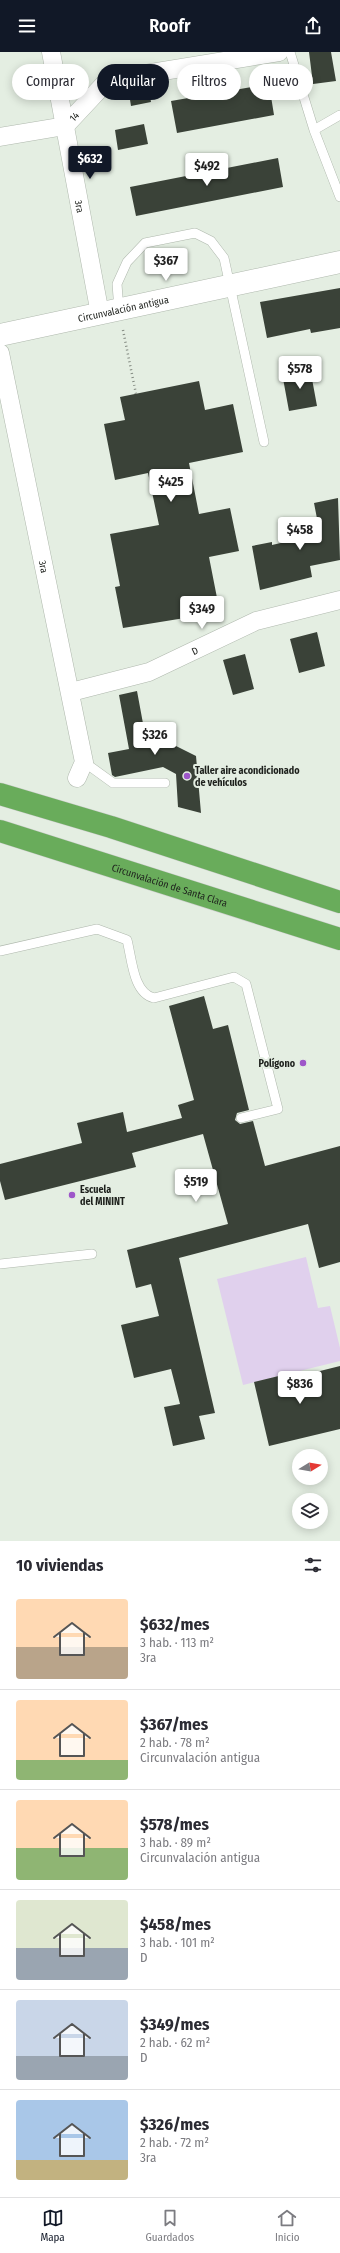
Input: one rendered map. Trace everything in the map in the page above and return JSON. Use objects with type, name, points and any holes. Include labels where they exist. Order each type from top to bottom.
[{"type":"highway","points":[[0,794],[111,827],[340,902]]},
{"type":"highway","name":"Circunvalación de Santa Clara","points":[[0,831],[340,939]]},
{"type":"street","name":"3ra","points":[[51,52],[65,126],[110,312]]},
{"type":"street","name":"14","points":[[0,137],[65,126],[108,80],[279,52]]},
{"type":"street","name":"Circunvalación antigua","points":[[0,335],[340,262]]},
{"type":"street","name":"3ra","points":[[0,353],[71,692],[81,770]]},
{"type":"street","name":"D","points":[[71,692],[150,672],[256,620],[340,600]]},
{"type":"lane","points":[[290,52],[314,130],[340,197]]},
{"type":"lane","points":[[314,130],[340,115]]},
{"type":"lane","points":[[110,312],[117,284],[127,262],[145,243],[196,233],[211,241],[224,258],[264,442]]},
{"type":"lane","points":[[81,770],[114,783],[165,783]]},
{"type":"lane","points":[[0,951],[97,929],[127,940],[139,988],[146,996],[154,998],[234,977],[246,984],[278,1109],[241,1118]]},
{"type":"lane","points":[[0,1264],[92,1254]]},
{"type":"path","points":[[110,312],[136,394]]},
{"type":"shaded area","points":[[306,1257],[318,1308],[330,1306],[340,1348],[340,1361],[243,1385],[217,1279]]},
{"type":"building","points":[[309,52],[331,52],[336,81],[313,84],[313,64],[310,64]]},
{"type":"building","points":[[249,87],[249,100],[272,100],[274,115],[177,133],[171,101],[241,100],[241,89]]},
{"type":"building","points":[[130,100],[151,100],[151,102],[131,106]]},
{"type":"building","points":[[144,124],[148,144],[118,150],[115,130]]},
{"type":"building","points":[[278,158],[283,187],[136,216],[130,187]]},
{"type":"building","points":[[340,288],[340,328],[311,333],[310,329],[267,338],[260,302]]},
{"type":"building","points":[[310,368],[317,406],[289,411],[282,373]]},
{"type":"building","points":[[199,381],[205,410],[233,404],[243,452],[189,463],[199,514],[230,508],[239,551],[209,557],[219,608],[191,614],[191,617],[123,628],[115,587],[120,586],[110,534],[159,525],[148,473],[115,480],[104,424],[125,420],[120,397]]},
{"type":"building","points":[[338,498],[340,560],[310,566],[312,577],[260,590],[252,546],[272,542],[272,545],[320,534],[314,503]]},
{"type":"building","points":[[317,632],[325,666],[299,673],[290,639]]},
{"type":"building","points":[[245,654],[254,689],[233,695],[223,660]]},
{"type":"building","name":"Taller aire acondicionado de vehículos","points":[[137,691],[147,745],[166,741],[196,756],[201,813],[178,807],[176,774],[163,767],[115,777],[112,775],[108,753],[129,749],[119,695]]},
{"type":"building","points":[[204,996],[213,1029],[228,1025],[249,1110],[237,1113],[235,1120],[240,1124],[253,1121],[265,1166],[340,1146],[340,1262],[319,1268],[308,1224],[179,1258],[215,1413],[199,1416],[205,1439],[173,1446],[164,1407],[180,1404],[171,1369],[134,1378],[121,1325],[159,1316],[151,1284],[136,1288],[127,1250],[228,1224],[203,1134],[132,1153],[136,1167],[5,1200],[0,1181],[0,1164],[82,1143],[77,1123],[123,1112],[127,1132],[182,1118],[178,1105],[194,1100],[169,1006]]},
{"type":"building","points":[[340,1366],[340,1429],[269,1446],[254,1382],[291,1373],[292,1378]]},
{"type":"place","name":"Taller aire acondicionado de vehículos","points":[[187,776]]},
{"type":"place","name":"Polígono","points":[[303,1063]]},
{"type":"place","name":"Escuela del MININT","points":[[72,1195]]}]
